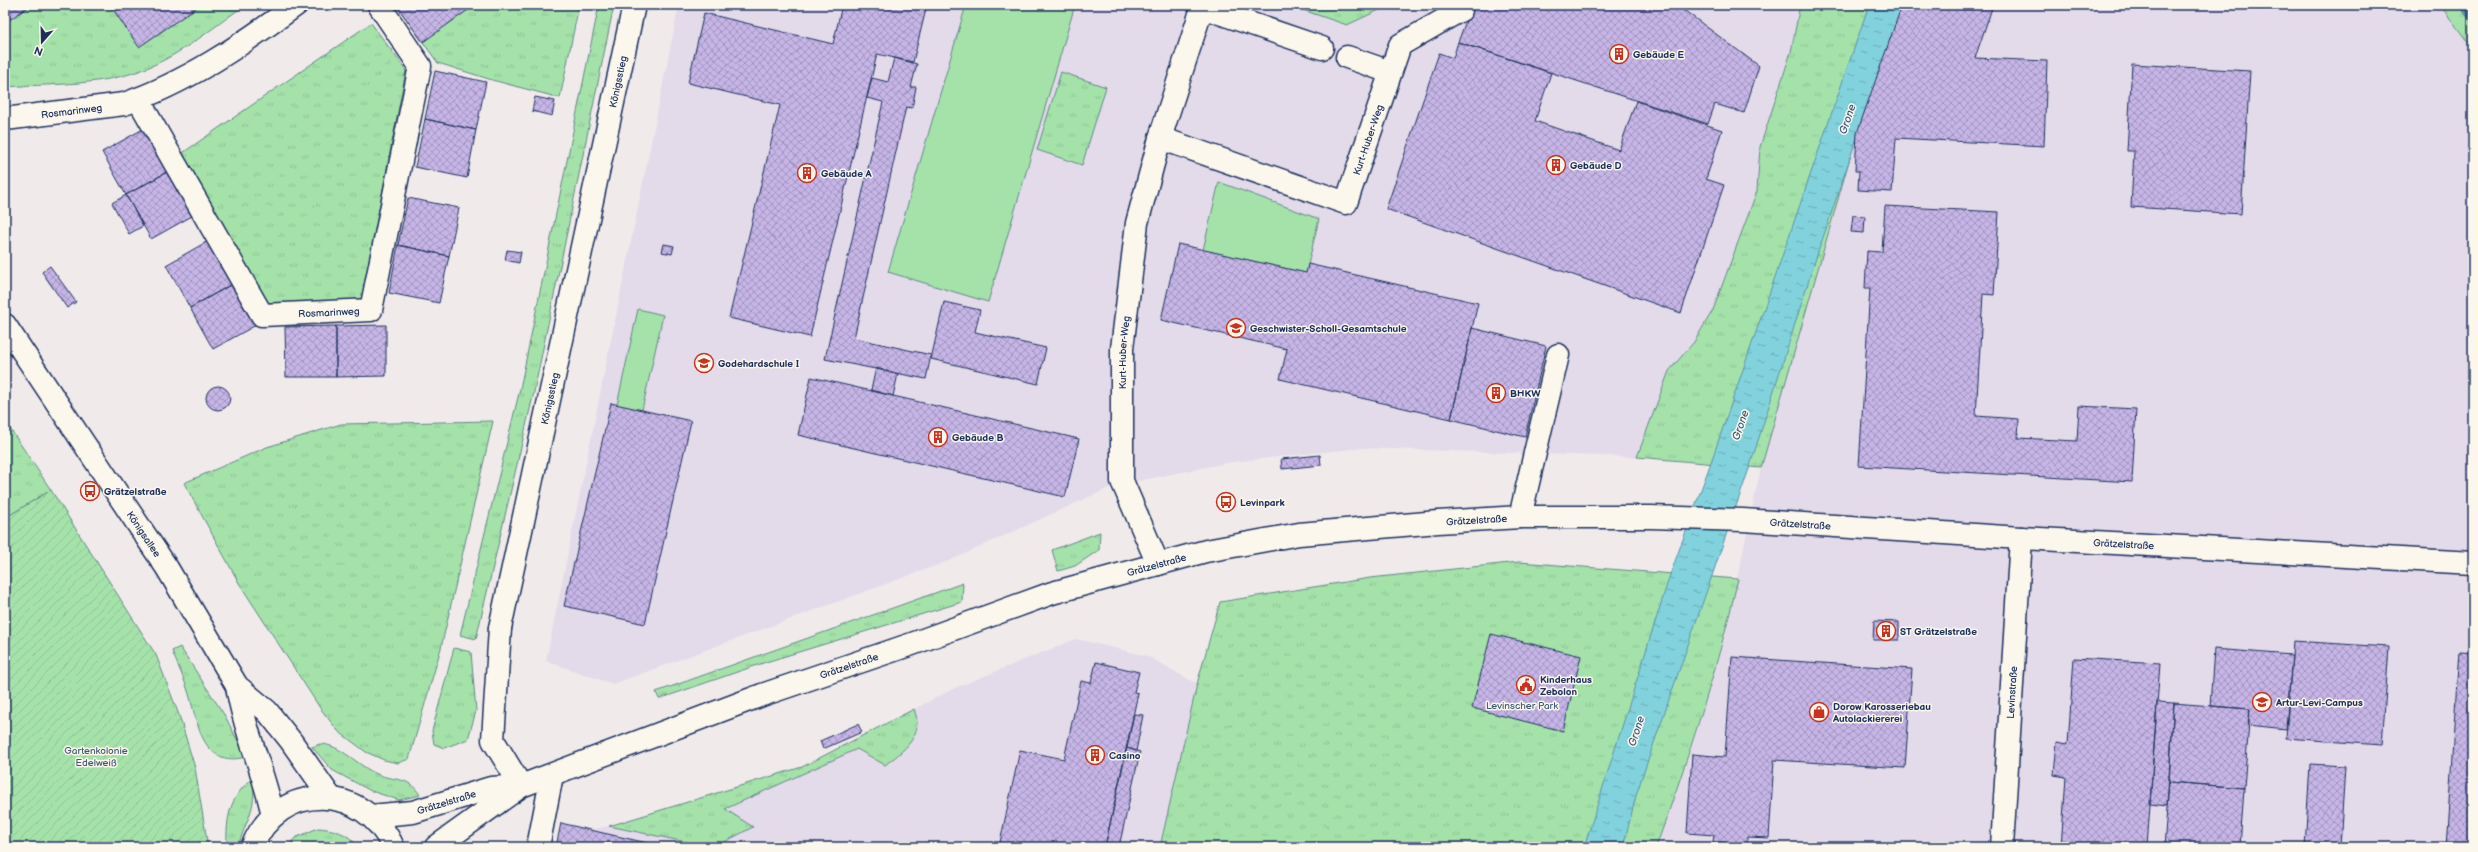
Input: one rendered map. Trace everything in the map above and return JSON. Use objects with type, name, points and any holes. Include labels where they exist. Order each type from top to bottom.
[{"type":"street","name":"Rosmarinweg","points":[[5,119],[124,104],[138,99],[196,72],[296,5]]},
{"type":"street","name":"Rosmarinweg","points":[[138,99],[262,315],[371,310],[420,66],[379,5]]},
{"type":"street","name":"Königsstieg","points":[[522,786],[493,740],[500,628],[634,5]]},
{"type":"street","name":"Kurt-Huber-Weg","points":[[1158,564],[1122,481],[1122,349],[1137,223],[1160,138],[1202,6],[1322,48]]},
{"type":"street","name":"Kurt-Huber-Weg","points":[[1160,138],[1346,203],[1400,45],[1461,10]]},
{"type":"street","points":[[1347,57],[1390,72]]},
{"type":"street","name":"Königsallee","points":[[5,325],[167,568],[237,686],[272,717],[291,740],[331,798]]},
{"type":"street","points":[[1520,518],[1558,355]]},
{"type":"street","name":"Grätzelstraße","points":[[436,847],[522,786],[762,694],[912,644],[1034,599],[1206,551],[1299,534],[1438,522],[1520,518],[1666,518],[1743,520],[2021,538],[2473,563]]},
{"type":"street","name":"Levinstraße","points":[[2002,847],[2021,538]]},
{"type":"street","name":"Königsallee","points":[[237,686],[242,716],[267,786],[273,816]]},
{"type":"street","points":[[538,847],[552,775]]},
{"type":"street","name":"Grätzelstraße","points":[[371,816],[413,812],[491,788],[522,786]]},
{"type":"street","points":[[252,847],[263,826],[273,816],[300,800],[316,797],[331,798],[359,807],[381,826],[393,847]]},
{"type":"shaded area","name":"Geschwister-Scholl-Gesamtschule","points":[[679,5],[1800,5],[1791,52],[1760,147],[1757,191],[1713,310],[1694,342],[1669,371],[1637,457],[1361,448],[1231,462],[1113,486],[951,560],[613,684],[546,661]]},
{"type":"shaded area","points":[[1902,5],[2440,5],[2473,49],[2473,847],[1656,847],[1690,753],[1724,640],[1761,468],[1857,133]]},
{"type":"shaded area","points":[[1076,639],[1147,656],[1197,684],[1160,847],[556,847],[561,823],[590,830],[609,826],[802,767],[955,688]]},
{"type":"green space","points":[[5,5],[245,5],[179,51],[136,72],[120,77],[88,82],[5,87]]},
{"type":"green space","points":[[396,5],[579,5],[560,98],[492,80],[438,63]]},
{"type":"green space","points":[[599,5],[614,5],[534,392],[476,639],[460,635],[520,389]]},
{"type":"green space","points":[[966,5],[1075,5],[988,302],[888,272]]},
{"type":"green space","points":[[1288,5],[1390,5],[1347,25]]},
{"type":"green space","points":[[1800,5],[1902,5],[1857,133],[1761,468],[1637,457],[1669,371],[1694,342],[1713,310],[1757,191],[1760,147],[1791,52]]},
{"type":"green space","points":[[2440,5],[2473,5],[2473,49]]},
{"type":"green space","points":[[371,23],[406,70],[361,302],[265,303],[181,154]]},
{"type":"green space","points":[[1061,72],[1106,87],[1082,165],[1037,150]]},
{"type":"green space","points":[[1219,182],[1319,219],[1306,273],[1203,250]]},
{"type":"green space","points":[[638,309],[663,315],[642,410],[617,405]]},
{"type":"green space","points":[[5,421],[51,490],[5,518]]},
{"type":"green space","points":[[493,421],[441,648],[409,759],[398,763],[384,760],[366,752],[338,731],[320,708],[239,583],[184,483],[267,447],[341,424]]},
{"type":"green space","name":"Gartenkolonie Edelweiß","points":[[51,490],[156,655],[179,715],[195,768],[208,847],[5,847],[5,518]]},
{"type":"green space","points":[[1100,532],[1099,550],[1075,566],[1058,571],[1052,550]]},
{"type":"green space","name":"Levinscher Park","points":[[1519,562],[1738,579],[1721,647],[1701,714],[1656,847],[1160,847],[1197,684],[1220,602],[1370,578]]},
{"type":"green space","points":[[963,583],[962,602],[766,662],[659,699],[656,692]]},
{"type":"green space","points":[[180,647],[225,716],[246,757],[231,759],[219,756],[210,749],[203,739],[185,683],[172,651]]},
{"type":"green space","points":[[454,648],[471,652],[476,711],[468,739],[444,748],[434,744],[432,731]]},
{"type":"green space","points":[[914,709],[917,719],[917,727],[914,735],[905,748],[885,765],[857,749],[725,809],[753,827],[715,847],[609,826],[802,767]]},
{"type":"green space","points":[[320,744],[342,751],[377,774],[411,784],[420,795],[399,800],[371,791],[332,770],[312,747]]},
{"type":"green space","points":[[253,778],[254,789],[252,807],[238,847],[227,847],[228,817],[234,801],[245,785]]},
{"type":"green space","points":[[318,828],[329,829],[345,835],[358,847],[287,847],[295,838]]},
{"type":"water","name":"Grone","points":[[1869,5],[1902,5],[1812,270],[1750,466],[1637,792],[1623,847],[1584,847],[1670,575],[1710,465]]},
{"type":"building","points":[[5,5],[31,5],[5,23]]},
{"type":"building","points":[[110,5],[200,5],[139,47]]},
{"type":"building","points":[[396,5],[475,5],[423,42]]},
{"type":"building","name":"Gebäude A","points":[[842,5],[927,5],[913,62],[877,54],[810,337],[729,318],[780,105],[688,83],[704,13],[833,44]]},
{"type":"building","name":"Gebäude E","points":[[1458,5],[1677,5],[1759,66],[1744,113],[1715,104],[1708,124],[1458,42],[1466,21]]},
{"type":"building","points":[[1902,5],[1993,5],[1975,58],[2047,61],[2044,146],[1896,138],[1892,192],[1858,190],[1859,171],[1855,171],[1857,133]]},
{"type":"building","name":"Gebäude D","points":[[1458,42],[1551,73],[1535,121],[1619,150],[1636,101],[1722,130],[1706,179],[1724,185],[1681,313],[1386,209],[1439,53],[1453,58]]},
{"type":"building","points":[[894,58],[917,64],[911,87],[916,87],[912,108],[906,107],[854,338],[931,355],[926,379],[825,359],[883,102],[867,98],[872,78],[888,82]]},
{"type":"building","points":[[2132,64],[2250,71],[2241,214],[2131,207],[2134,151],[2127,151]]},
{"type":"building","points":[[435,71],[486,82],[476,130],[425,119]]},
{"type":"building","points":[[535,97],[555,101],[552,116],[532,111]]},
{"type":"building","points":[[425,119],[476,130],[467,178],[415,167]]},
{"type":"building","points":[[143,129],[167,172],[126,195],[102,152]]},
{"type":"building","points":[[167,172],[192,216],[151,239],[126,195]]},
{"type":"building","points":[[126,195],[143,226],[129,234],[112,203]]},
{"type":"building","points":[[408,198],[459,208],[449,256],[398,245]]},
{"type":"building","points":[[1885,206],[1999,212],[1994,295],[1983,294],[1976,416],[2019,419],[2018,438],[2077,441],[2079,406],[2136,409],[2132,482],[1859,466],[1870,288],[1865,288],[1867,251],[1882,252]]},
{"type":"building","points":[[1853,215],[1865,216],[1864,233],[1851,232]]},
{"type":"building","points":[[208,241],[232,284],[190,308],[166,265]]},
{"type":"building","points":[[664,244],[674,246],[672,254],[662,252]]},
{"type":"building","points":[[1178,244],[1306,273],[1308,264],[1478,303],[1451,419],[1280,379],[1287,349],[1161,320]]},
{"type":"building","points":[[398,245],[449,256],[439,303],[389,293]]},
{"type":"building","points":[[507,250],[521,252],[519,263],[505,260]]},
{"type":"building","points":[[50,266],[76,302],[67,308],[42,272]]},
{"type":"building","points":[[232,284],[256,325],[213,349],[190,308]]},
{"type":"building","points":[[944,302],[980,310],[975,332],[1046,348],[1038,384],[931,359]]},
{"type":"building","points":[[386,325],[386,376],[336,377],[336,326]]},
{"type":"building","points":[[336,326],[336,377],[286,377],[285,327]]},
{"type":"building","name":"BHKW","points":[[1472,328],[1546,346],[1525,437],[1451,419]]},
{"type":"building","points":[[876,368],[898,374],[893,396],[871,390]]},
{"type":"building","name":"Gebäude B","points":[[811,377],[1079,439],[1065,497],[798,435]]},
{"type":"building","points":[[218,386],[227,389],[230,398],[227,407],[218,410],[209,407],[206,398],[209,389]]},
{"type":"building","points":[[611,403],[691,421],[645,624],[564,606]]},
{"type":"building","points":[[1320,455],[1321,465],[1282,469],[1281,459]]},
{"type":"building","name":"ST Grätzelstraße","points":[[1874,621],[1899,622],[1899,640],[1873,640]]},
{"type":"building","name":"Kinderhaus Zebolon","points":[[1491,634],[1581,656],[1563,731],[1472,708]]},
{"type":"building","points":[[2293,641],[2389,647],[2382,745],[2286,738]]},
{"type":"building","points":[[2214,649],[2292,655],[2286,729],[2248,725],[2250,709],[2210,706]]},
{"type":"building","points":[[2459,651],[2473,652],[2473,847],[2446,847]]},
{"type":"building","name":"Dorow Karosseriebau Autolackiererei","points":[[1732,657],[1912,669],[1905,768],[1774,760],[1769,838],[1747,837],[1747,844],[1713,842],[1714,835],[1687,833],[1692,754],[1725,757]]},
{"type":"building","points":[[2074,658],[2160,663],[2147,847],[2061,847],[2066,777],[2054,775],[2057,742],[2068,744]]},
{"type":"building","name":"Casino","points":[[1096,662],[1139,672],[1134,692],[1138,693],[1105,847],[999,847],[1020,750],[1064,759],[1081,681],[1091,683]]},
{"type":"building","points":[[2157,702],[2174,703],[2167,806],[2150,804]]},
{"type":"building","points":[[2174,703],[2250,709],[2244,788],[2169,782]]},
{"type":"building","points":[[1134,714],[1143,715],[1136,751],[1127,748]]},
{"type":"building","points":[[858,724],[862,732],[823,749],[820,741]]},
{"type":"building","points":[[1127,748],[1140,752],[1119,847],[1105,847]]},
{"type":"building","points":[[2310,764],[2345,766],[2340,847],[2305,847]]},
{"type":"building","points":[[2169,782],[2244,788],[2240,847],[2164,847]]},
{"type":"building","points":[[561,823],[590,830],[665,847],[556,847]]},
{"type":"waterway","points":[[2465,5],[2473,15]]},
{"type":"place","name":"Gebäude E","points":[[1619,54]]},
{"type":"place","name":"Gebäude D","points":[[1556,165]]},
{"type":"place","name":"Gebäude A","points":[[807,173]]},
{"type":"place","name":"Geschwister-Scholl-Gesamtschule","points":[[1236,328]]},
{"type":"place","name":"Godehardschule I","points":[[704,363]]},
{"type":"place","name":"BHKW","points":[[1496,393]]},
{"type":"place","name":"Gebäude B","points":[[938,437]]},
{"type":"place","name":"Grätzelstraße","points":[[90,491]]},
{"type":"place","name":"Levinpark","points":[[1226,502]]},
{"type":"place","name":"ST Grätzelstraße","points":[[1886,631]]},
{"type":"place","name":"Kinderhaus Zebolon","points":[[1526,685]]},
{"type":"place","name":"Artur-Levi-Campus","points":[[2262,702]]},
{"type":"place","name":"Dorow Karosseriebau Autolackiererei","points":[[1819,712]]},
{"type":"place","name":"Casino","points":[[1095,755]]}]
